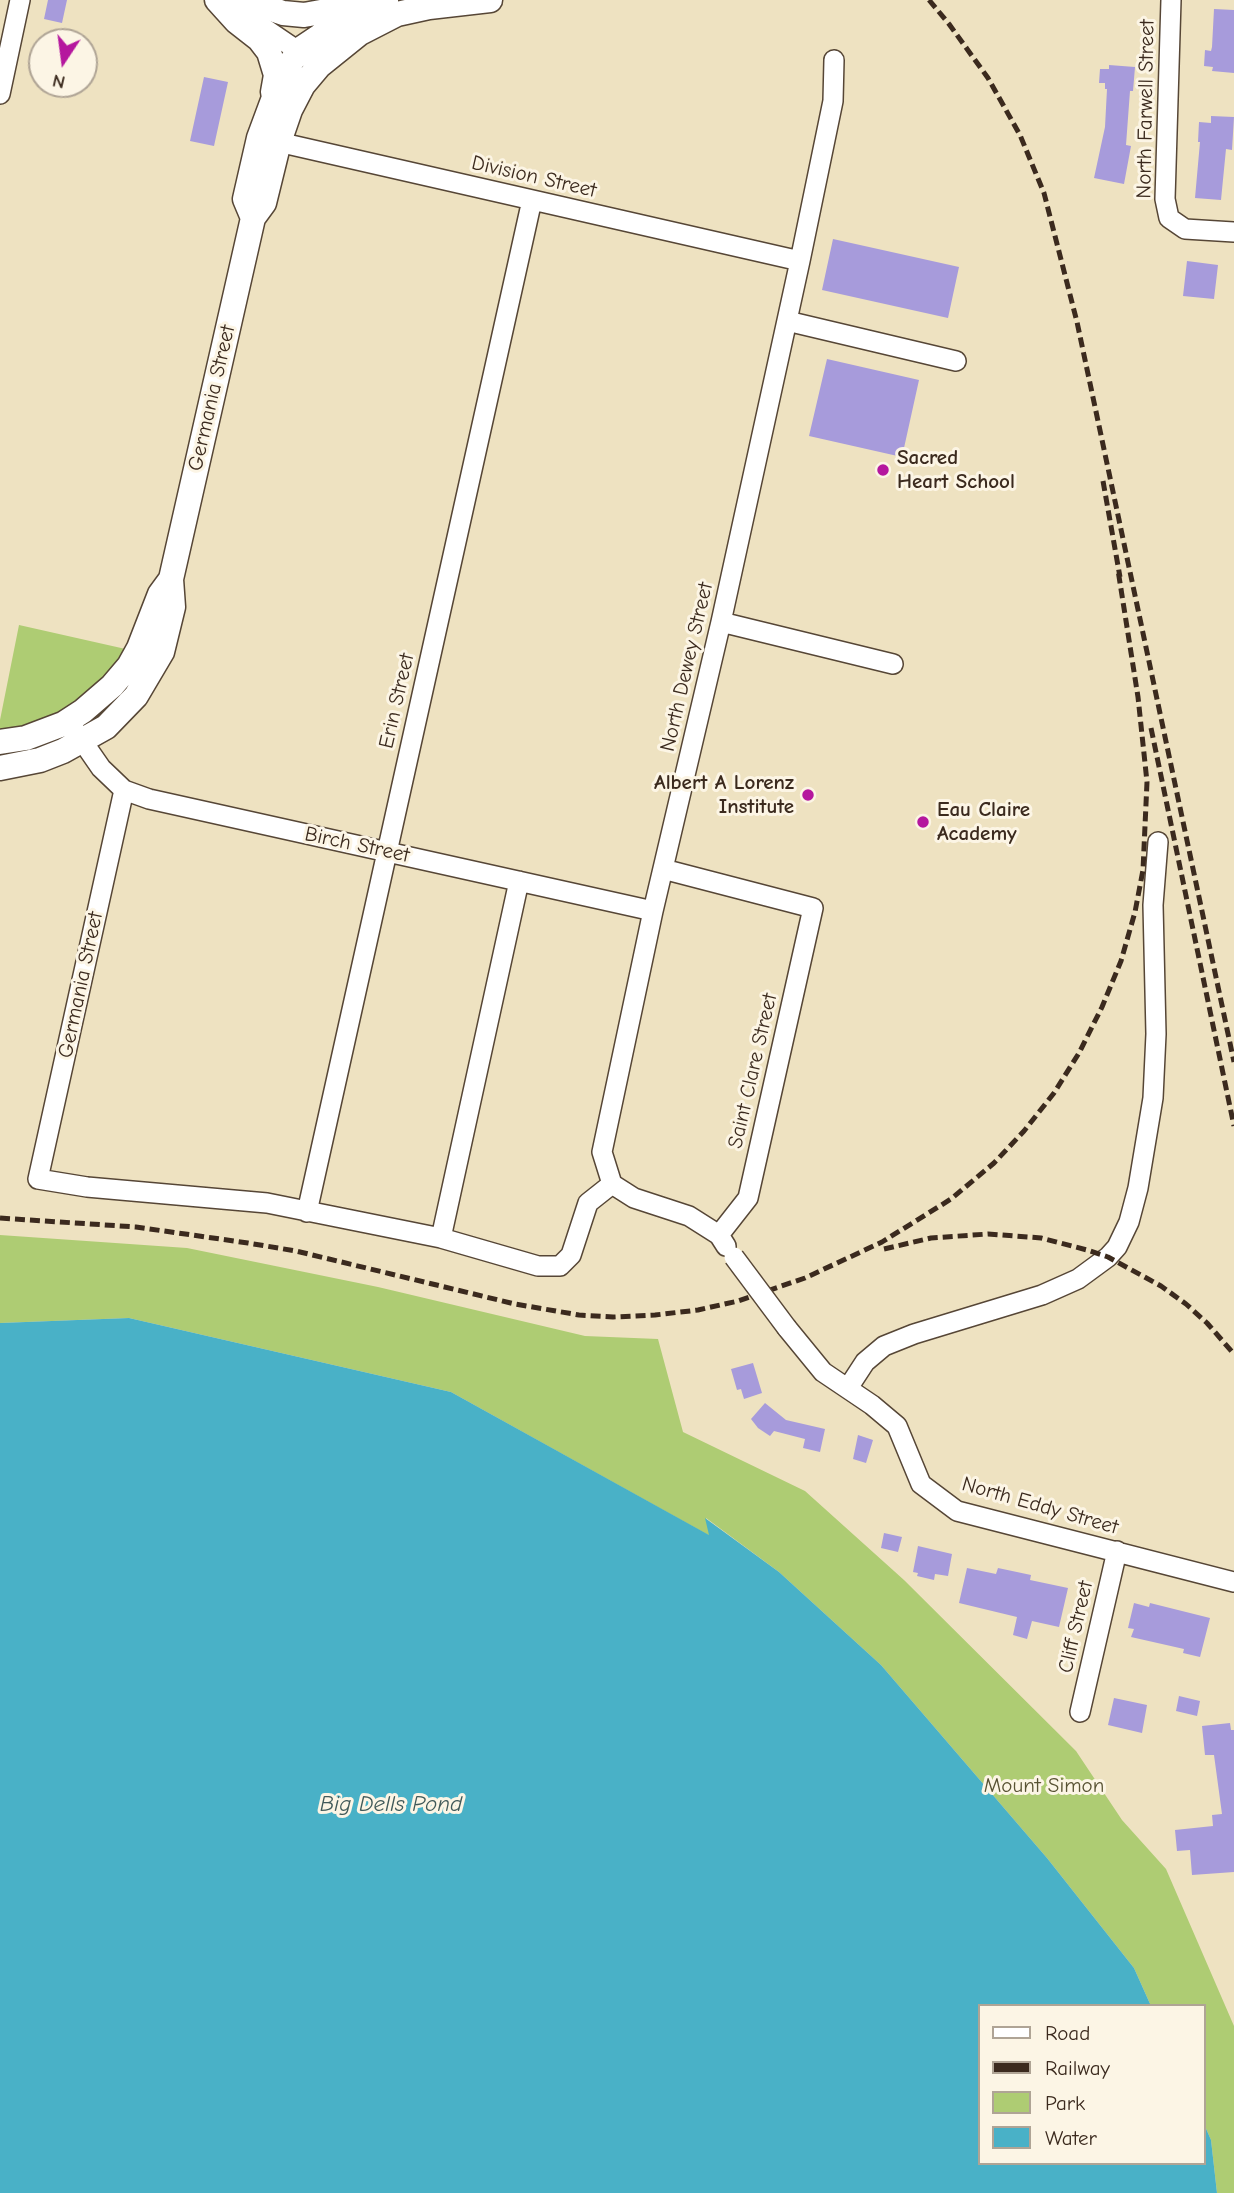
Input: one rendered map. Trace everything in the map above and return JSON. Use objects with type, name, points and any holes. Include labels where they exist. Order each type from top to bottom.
[{"type":"main road","points":[[218,0],[269,52],[276,75],[270,103]]},
{"type":"main road","points":[[245,0],[283,13],[304,15],[384,0]]},
{"type":"main road","points":[[299,50],[347,18],[384,0]]},
{"type":"main road","name":"Germania Street","points":[[269,140],[303,85],[319,66],[360,33],[397,14],[429,7],[490,0]]},
{"type":"main road","name":"Germania Street","points":[[82,742],[106,727],[136,696],[155,667],[166,642],[173,597],[171,579],[253,218],[264,203],[270,103],[282,76],[299,50]]},
{"type":"main road","name":"Germania Street","points":[[69,720],[111,686],[129,666],[139,649],[160,594],[171,579]]},
{"type":"main road","points":[[0,742],[26,738],[69,720]]},
{"type":"main road","points":[[0,768],[40,760],[82,742]]},
{"type":"street","points":[[0,94],[20,0]]},
{"type":"street","points":[[225,0],[319,66]]},
{"type":"street","name":"North Farwell Street","points":[[1171,0],[1165,199],[1169,218],[1185,229],[1234,232]]},
{"type":"street","name":"North Dewey Street","points":[[612,1184],[602,1152],[653,911],[721,622],[800,261],[833,101],[834,60]]},
{"type":"street","name":"Division Street","points":[[269,140],[800,261]]},
{"type":"street","name":"Erin Street","points":[[307,1212],[532,200]]},
{"type":"street","points":[[786,321],[956,361]]},
{"type":"street","points":[[721,622],[893,664]]},
{"type":"street","name":"Birch Street","points":[[69,720],[101,768],[124,790],[149,799],[653,911]]},
{"type":"street","name":"Germania Street","points":[[124,790],[38,1179],[87,1187],[234,1199],[307,1212]]},
{"type":"street","points":[[848,1388],[865,1362],[884,1346],[914,1334],[1042,1295],[1078,1279],[1108,1258],[1117,1247],[1129,1222],[1138,1188],[1153,1098],[1156,1034],[1153,905],[1158,842]]},
{"type":"street","name":"Saint Clare Street","points":[[663,869],[813,908],[748,1198],[719,1235]]},
{"type":"street","points":[[441,1238],[519,881]]},
{"type":"street","points":[[307,1212],[441,1238],[538,1266],[560,1266],[571,1255],[588,1203],[612,1184],[634,1198],[689,1216],[719,1235]]},
{"type":"street","name":"North Eddy Street","points":[[719,1235],[823,1371],[897,1426],[920,1484],[957,1511],[1234,1581]]},
{"type":"street","name":"Cliff Street","points":[[1080,1712],[1117,1551]]},
{"type":"green space","points":[[19,625],[130,650],[121,664],[62,715],[0,734],[0,720]]},
{"type":"green space","name":"Mount Simon","points":[[0,1235],[187,1248],[378,1287],[585,1336],[658,1339],[683,1432],[805,1491],[904,1580],[1076,1751],[1122,1820],[1166,1869],[1234,2026],[1234,2193],[1217,2193],[1211,2140],[1206,2129],[1206,2004],[1150,2004],[1134,1968],[1047,1858],[881,1665],[779,1572],[706,1518],[710,1536],[451,1392],[129,1318],[0,1323]]},
{"type":"water","name":"Big Dells Pond","points":[[129,1318],[451,1392],[709,1535],[705,1518],[779,1572],[881,1665],[1047,1858],[1134,1968],[1150,2004],[978,2004],[978,2165],[1206,2165],[1206,2129],[1211,2140],[1217,2193],[0,2193],[0,1323]]},
{"type":"building","points":[[48,0],[67,0],[62,23],[44,19]]},
{"type":"building","points":[[1214,9],[1234,10],[1234,73],[1212,71],[1213,67],[1204,66],[1205,50],[1211,51],[1212,47]]},
{"type":"building","points":[[1109,65],[1135,67],[1133,91],[1130,91],[1126,145],[1131,146],[1124,184],[1094,178],[1105,127],[1107,89],[1105,83],[1099,83],[1100,69],[1109,69]]},
{"type":"building","points":[[204,77],[228,82],[214,146],[190,141]]},
{"type":"building","points":[[1211,116],[1234,117],[1232,150],[1226,149],[1221,200],[1195,198],[1199,122],[1211,123]]},
{"type":"building","points":[[833,239],[959,267],[948,318],[822,290]]},
{"type":"building","points":[[1187,261],[1218,265],[1214,299],[1183,296]]},
{"type":"building","points":[[827,359],[919,380],[902,457],[809,436]]},
{"type":"building","points":[[753,1363],[762,1393],[744,1399],[741,1389],[737,1390],[731,1369]]},
{"type":"building","points":[[765,1403],[786,1420],[825,1429],[820,1452],[803,1448],[805,1439],[774,1431],[770,1436],[758,1428],[751,1419]]},
{"type":"building","points":[[858,1435],[873,1440],[866,1463],[853,1459]]},
{"type":"building","points":[[884,1533],[902,1537],[898,1552],[881,1548]]},
{"type":"building","points":[[918,1546],[952,1554],[948,1576],[935,1574],[934,1580],[917,1576],[918,1573],[913,1572]]},
{"type":"building","points":[[967,1568],[996,1574],[998,1568],[1031,1575],[1030,1580],[1068,1588],[1059,1627],[1032,1621],[1027,1639],[1013,1635],[1017,1617],[959,1603]]},
{"type":"building","points":[[1134,1603],[1149,1607],[1150,1603],[1210,1618],[1200,1657],[1183,1653],[1184,1649],[1131,1637],[1134,1629],[1128,1628]]},
{"type":"building","points":[[1179,1696],[1200,1701],[1197,1716],[1176,1711]]},
{"type":"building","points":[[1114,1698],[1147,1705],[1142,1733],[1108,1725]]},
{"type":"building","points":[[1230,1723],[1231,1730],[1234,1730],[1234,1872],[1192,1875],[1190,1850],[1177,1851],[1175,1830],[1213,1826],[1212,1815],[1222,1814],[1214,1755],[1205,1755],[1202,1726]]},
{"type":"railway","points":[[929,0],[988,78],[1020,135],[1044,193],[1077,322],[1234,1062]]},
{"type":"railway","points":[[1103,481],[1120,577]]},
{"type":"railway","points":[[0,1218],[136,1227],[248,1243],[296,1251],[515,1304],[579,1315],[613,1317],[698,1310],[738,1301],[805,1278],[882,1242],[951,1199],[994,1163],[1024,1131],[1054,1093],[1079,1053],[1121,961],[1143,870],[1147,782],[1138,697],[1118,570]]},
{"type":"railway","points":[[1151,728],[1234,1126]]},
{"type":"railway","points":[[884,1249],[931,1238],[988,1234],[1041,1238],[1087,1250],[1108,1257],[1161,1286],[1207,1323],[1234,1354]]},
{"type":"place","name":"Sacred Heart School","points":[[883,470]]},
{"type":"place","name":"Albert A Lorenz Institute","points":[[808,795]]},
{"type":"place","name":"Eau Claire Academy","points":[[923,822]]}]
